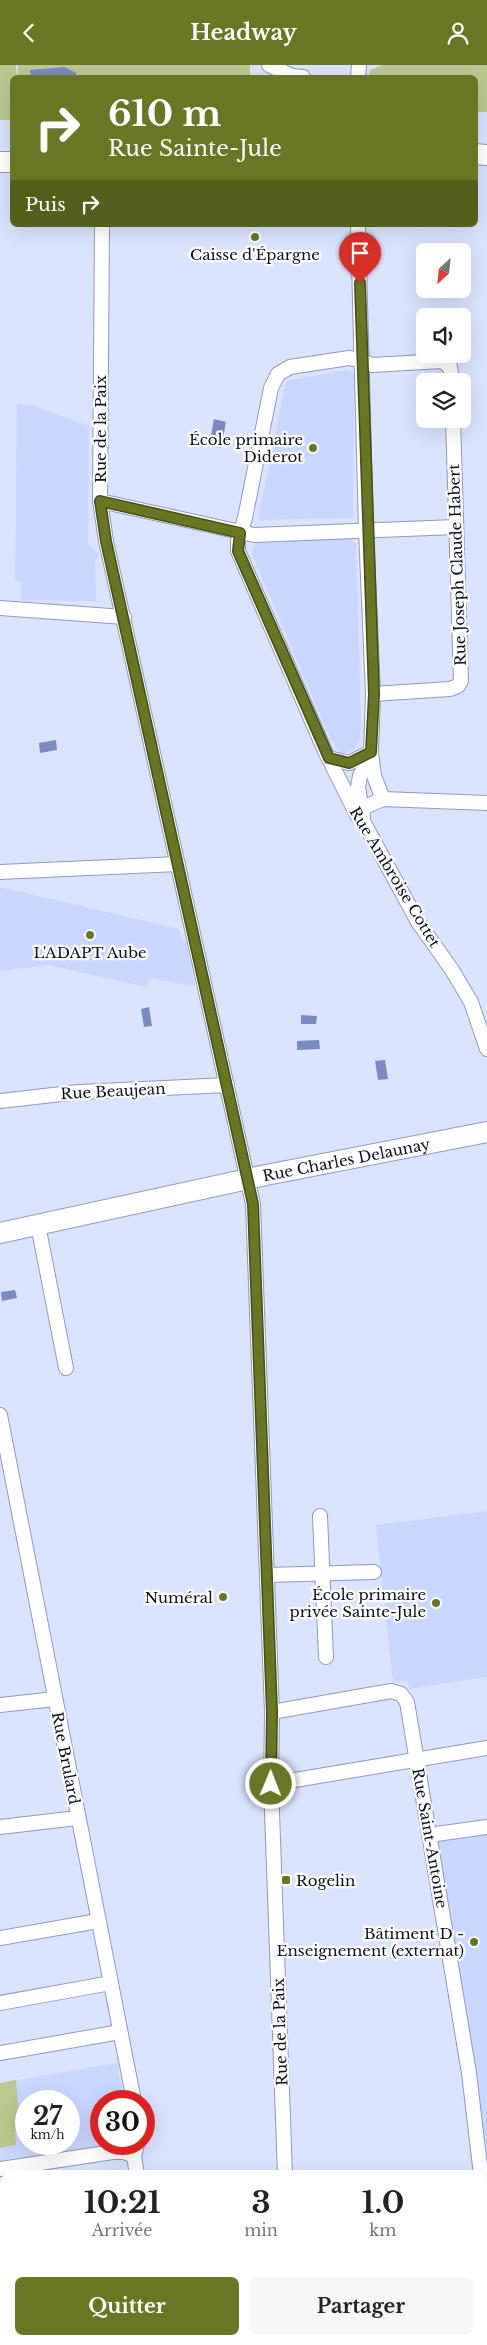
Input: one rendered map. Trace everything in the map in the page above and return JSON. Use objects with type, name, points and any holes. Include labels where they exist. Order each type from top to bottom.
[{"type":"street","points":[[269,65],[290,75]]},
{"type":"street","name":"Rue de la Paix","points":[[102,227],[100,501],[106,541],[253,1204],[272,1712],[271,1784],[285,2170]]},
{"type":"street","points":[[358,227],[366,530],[374,694],[371,752],[374,776],[383,799]]},
{"type":"street","name":"Rue Ambroise Cottet","points":[[361,360],[348,358],[290,367],[278,374],[271,388],[240,533],[238,551],[329,758],[418,922],[452,970],[471,1002],[487,1049]]},
{"type":"street","points":[[361,360],[372,365],[442,361],[450,367],[451,373]]},
{"type":"street","name":"Rue Joseph Claude Habert","points":[[374,694],[450,689],[458,686],[460,681],[453,428]]},
{"type":"street","points":[[100,501],[240,533],[258,535],[456,527]]},
{"type":"street","points":[[0,608],[124,617]]},
{"type":"street","points":[[329,758],[349,763],[371,752]]},
{"type":"street","points":[[361,816],[358,787],[360,776],[371,752]]},
{"type":"street","points":[[361,816],[383,799],[487,803]]},
{"type":"street","points":[[0,872],[178,864]]},
{"type":"street","name":"Rue Beaujean","points":[[0,1101],[79,1091],[227,1085]]},
{"type":"street","name":"Rue Charles Delaunay","points":[[0,1233],[247,1179],[487,1132]]},
{"type":"street","points":[[38,1225],[66,1367]]},
{"type":"street","name":"Rue Brulard","points":[[0,1415],[3,1447],[55,1699],[132,2090]]},
{"type":"street","points":[[320,1516],[326,1657]]},
{"type":"street","points":[[267,1575],[374,1572]]},
{"type":"street","name":"Rue Saint-Antoine","points":[[272,1712],[391,1691],[401,1693],[407,1702],[469,2073],[481,2170]]},
{"type":"street","points":[[0,1705],[55,1699]]},
{"type":"street","points":[[271,1784],[487,1748]]},
{"type":"street","points":[[0,1827],[77,1818]]},
{"type":"street","points":[[430,1835],[487,1827]]},
{"type":"street","points":[[0,1938],[98,1921]]},
{"type":"street","points":[[0,2003],[111,1983]]},
{"type":"street","points":[[0,2053],[120,2032]]},
{"type":"street","points":[[0,2169],[93,2155]]},
{"type":"street","points":[[136,2155],[138,2170]]},
{"type":"shaded area","points":[[65,67],[76,73],[76,75],[31,75],[30,70]]},
{"type":"shaded area","name":"École primaire Diderot","points":[[349,370],[354,374],[353,518],[258,520],[286,381]]},
{"type":"shaded area","points":[[17,403],[34,406],[89,426],[88,545],[99,555],[95,561],[96,601],[21,600],[21,581],[15,581]]},
{"type":"shaded area","points":[[214,419],[226,422],[221,448],[212,446],[210,441]]},
{"type":"shaded area","points":[[351,539],[356,545],[361,725],[360,739],[353,750],[347,753],[341,752],[335,747],[330,738],[253,557],[252,549],[256,542],[262,541]]},
{"type":"shaded area","points":[[56,740],[57,750],[40,753],[39,743]]},
{"type":"shaded area","name":"L'ADAPT Aube","points":[[0,887],[179,929],[182,940],[186,941],[195,986],[149,978],[147,987],[48,965],[0,971]]},
{"type":"shaded area","points":[[149,1007],[152,1026],[144,1027],[141,1009]]},
{"type":"shaded area","points":[[301,1015],[317,1016],[316,1024],[301,1024]]},
{"type":"shaded area","points":[[319,1040],[320,1049],[297,1050],[297,1041]]},
{"type":"shaded area","points":[[385,1060],[388,1079],[378,1080],[375,1061]]},
{"type":"shaded area","points":[[15,1290],[17,1298],[2,1301],[1,1292]]},
{"type":"shaded area","name":"École primaire privée Sainte-Jule","points":[[487,1511],[487,1677],[409,1689],[408,1681],[393,1683],[376,1525]]},
{"type":"shaded area","points":[[487,1834],[487,2157],[436,1841]]},
{"type":"shaded area","points":[[117,2063],[122,2090],[90,2090],[90,2148],[80,2149],[80,2090],[15,2090],[15,2155],[41,2155],[0,2161],[0,2083]]},
{"type":"green space","points":[[0,65],[16,65],[17,75],[10,75],[10,120],[0,120]]},
{"type":"green space","points":[[18,65],[250,65],[250,75],[18,75]]},
{"type":"green space","points":[[383,65],[487,65],[487,112],[478,112],[478,75],[369,75],[370,70]]},
{"type":"green space","points":[[16,2080],[17,2090],[15,2090],[15,2145],[0,2148],[0,2083]]},
{"type":"place","name":"Caisse d'Épargne","points":[[255,237]]},
{"type":"place","name":"École primaire Diderot","points":[[313,448]]},
{"type":"place","name":"L'ADAPT Aube","points":[[90,935]]},
{"type":"place","name":"Numéral","points":[[223,1597]]},
{"type":"place","name":"École primaire privée Sainte-Jule","points":[[436,1603]]},
{"type":"place","name":"Rogelin","points":[[286,1880]]},
{"type":"place","name":"Bâtiment D - Enseignement (externat)","points":[[474,1942]]},
{"type":"route","points":[[271,1784],[272,1712],[253,1204],[106,541],[100,501],[240,533],[238,551],[329,758],[349,763],[371,752],[374,694],[366,530],[360,283]]}]
